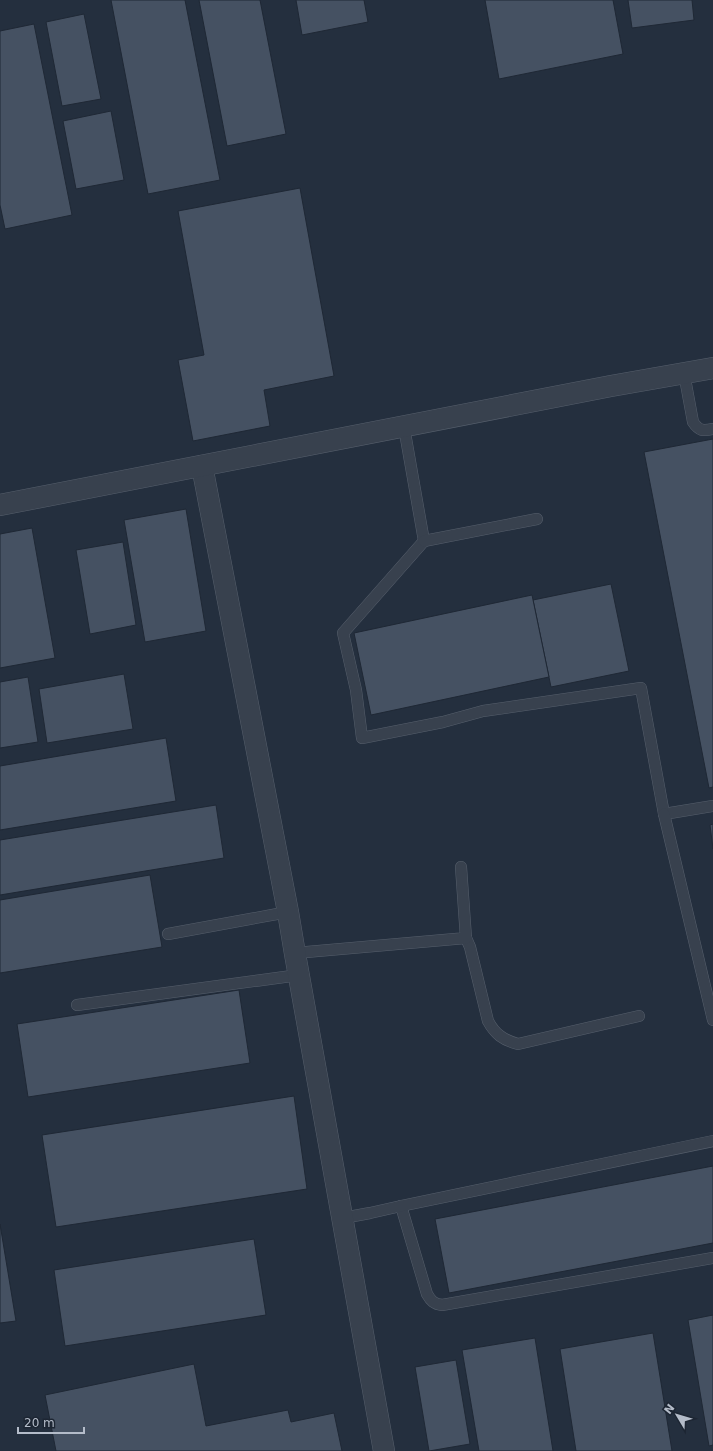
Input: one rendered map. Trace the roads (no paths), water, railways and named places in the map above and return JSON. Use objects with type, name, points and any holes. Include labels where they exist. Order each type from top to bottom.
[{"type":"street","points":[[0,505],[611,386],[713,368]]},
{"type":"street","points":[[202,466],[288,912],[384,1451]]},
{"type":"lane","points":[[684,373],[693,422],[697,428],[703,431],[713,429]]},
{"type":"lane","points":[[404,427],[424,541]]},
{"type":"lane","points":[[536,519],[424,541],[343,633],[356,690],[362,738],[443,722],[483,712],[641,688],[664,814],[713,1020]]},
{"type":"lane","points":[[664,814],[713,806]]},
{"type":"lane","points":[[461,867],[466,938],[470,947],[488,1021],[493,1030],[500,1037],[509,1042],[518,1044],[639,1016]]},
{"type":"lane","points":[[168,934],[288,912]]},
{"type":"lane","points":[[295,953],[466,938]]},
{"type":"lane","points":[[77,1005],[299,975]]},
{"type":"lane","points":[[343,1218],[713,1141]]},
{"type":"lane","points":[[401,1206],[427,1294],[436,1304],[713,1258]]}]
